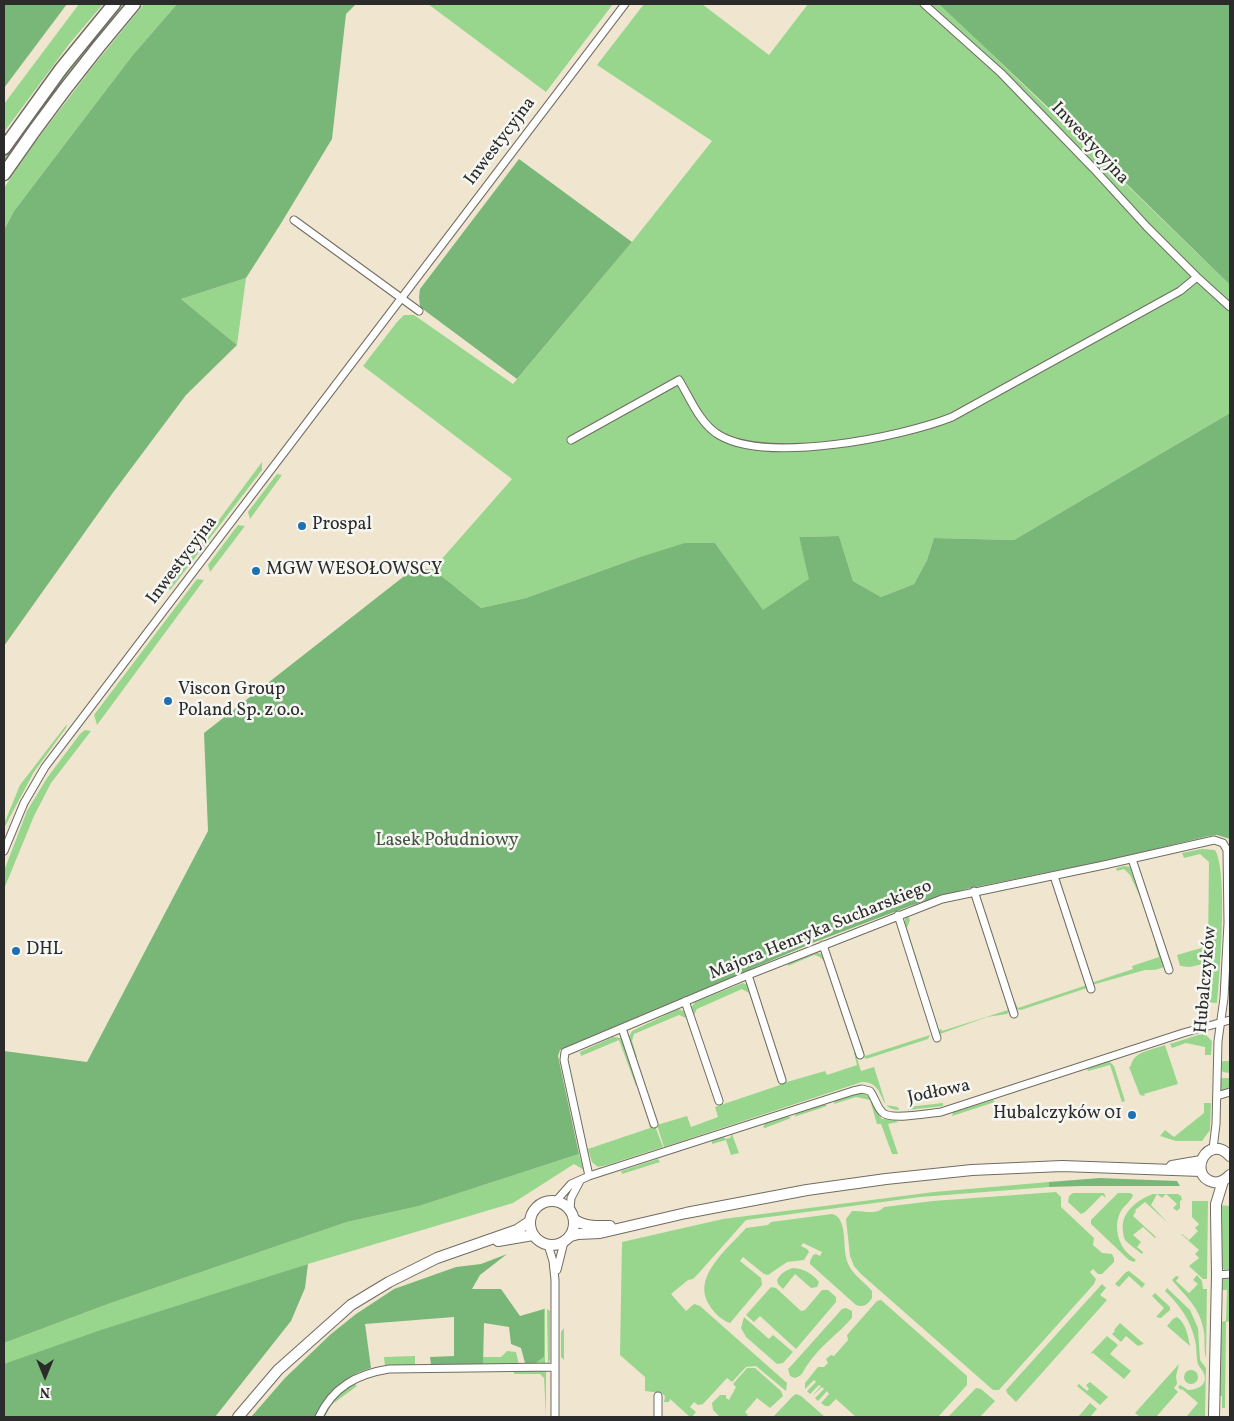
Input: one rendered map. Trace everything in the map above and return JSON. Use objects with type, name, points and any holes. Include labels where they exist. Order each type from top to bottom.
[{"type":"highway","points":[[4,148],[61,69],[114,4]]},
{"type":"highway","points":[[4,174],[74,79],[134,4]]},
{"type":"main road","points":[[1214,1417],[1217,1275],[1216,1204],[1210,1181],[1204,1176],[1201,1166],[1206,1152],[1217,1149],[1230,1156]]},
{"type":"main road","points":[[568,1239],[573,1232],[574,1220],[570,1210],[563,1203],[549,1201],[541,1203],[535,1208],[529,1222],[533,1235],[536,1240],[554,1246],[568,1239],[578,1234],[600,1233],[621,1227],[798,1191],[886,1179],[972,1170],[1062,1166],[1154,1169],[1201,1166]]},
{"type":"main road","points":[[1210,1181],[1227,1178]]},
{"type":"main road","points":[[1216,1204],[1227,1178]]},
{"type":"main road","points":[[574,1220],[590,1226],[621,1227]]},
{"type":"main road","points":[[238,1417],[278,1370],[351,1305],[389,1282],[437,1258],[480,1244],[501,1234],[517,1230],[529,1222]]},
{"type":"main road","points":[[480,1244],[533,1235]]},
{"type":"street","name":"Inwestycyjna","points":[[4,851],[24,803],[45,767],[625,4]]},
{"type":"street","name":"Inwestycyjna","points":[[924,4],[1001,74],[1094,169],[1147,227],[1230,307]]},
{"type":"street","points":[[294,220],[419,311]]},
{"type":"street","points":[[571,440],[679,380],[698,412],[711,428],[720,436],[735,442],[759,446],[802,448],[858,440],[923,426],[952,416],[1180,291],[1197,277]]},
{"type":"street","name":"Majora Henryka Sucharskiego","points":[[588,1176],[564,1054],[581,1045],[748,975],[942,899],[1132,860],[1204,841],[1214,840],[1221,842]]},
{"type":"street","name":"Hubalczyków","points":[[1217,1149],[1218,1041],[1224,998],[1228,916],[1227,850],[1221,842]]},
{"type":"street","points":[[1132,860],[1169,970]]},
{"type":"street","points":[[1054,876],[1091,988]]},
{"type":"street","points":[[974,891],[1014,1014]]},
{"type":"street","points":[[898,915],[937,1038]]},
{"type":"street","points":[[823,945],[860,1055]]},
{"type":"street","points":[[748,975],[782,1080]]},
{"type":"street","points":[[685,1001],[719,1101]]},
{"type":"street","name":"Jodłowa","points":[[556,1201],[571,1184],[588,1176],[853,1091],[862,1089],[870,1091],[884,1115],[902,1116],[950,1110],[1183,1033],[1230,1020]]},
{"type":"street","points":[[622,1028],[654,1124]]},
{"type":"street","points":[[1217,1096],[1230,1092]]},
{"type":"street","points":[[570,1210],[571,1198],[580,1180]]},
{"type":"street","points":[[555,1280],[568,1239]]},
{"type":"street","points":[[548,1245],[553,1261],[555,1280],[555,1417]]},
{"type":"street","points":[[1217,1275],[1230,1274]]},
{"type":"street","points":[[319,1417],[325,1405],[337,1391],[364,1374],[376,1371],[389,1369],[555,1367]]},
{"type":"street","points":[[658,1396],[658,1417]]},
{"type":"green space","points":[[4,4],[67,4],[4,88]]},
{"type":"green space","points":[[79,4],[103,4],[70,43],[4,132],[4,104]]},
{"type":"green space","points":[[120,4],[127,4],[4,166],[4,156],[12,144]]},
{"type":"green space","points":[[144,4],[177,4],[132,56],[14,211],[4,230],[4,188],[36,141],[94,65]]},
{"type":"green space","points":[[177,4],[356,4],[346,14],[332,139],[246,278],[181,299],[237,345],[186,395],[112,494],[4,646],[4,230],[14,211],[132,56]]},
{"type":"green space","points":[[428,4],[613,4],[546,92]]},
{"type":"green space","points":[[644,4],[702,4],[769,55],[808,4],[940,4],[1230,285],[1230,413],[1014,540],[934,538],[927,560],[914,584],[881,597],[853,581],[839,536],[799,537],[810,579],[763,611],[715,543],[637,558],[526,598],[481,608],[433,569],[512,479],[363,366],[404,315],[414,315],[513,384],[632,242],[712,141],[597,65]]},
{"type":"green space","points":[[939,4],[1230,4],[1230,285],[1053,112]]},
{"type":"green space","points":[[519,159],[632,242],[517,379],[420,307],[419,297],[420,289]]},
{"type":"green space","points":[[246,278],[237,345],[181,299]]},
{"type":"green space","name":"Lasek Południowy","points":[[1230,413],[1230,839],[1217,835],[1209,836],[1114,859],[966,889],[910,906],[815,942],[560,1050],[558,1056],[579,1154],[419,1206],[347,1222],[108,1304],[4,1343],[4,1051],[87,1062],[208,831],[204,733],[412,570],[433,569],[481,608],[526,598],[637,558],[685,543],[715,543],[763,610],[809,579],[799,537],[839,536],[853,581],[881,597],[914,584],[927,560],[934,538],[1014,540]]},
{"type":"green space","points":[[262,462],[262,470],[171,589],[167,591],[160,587],[166,580],[172,583]]},
{"type":"green space","points":[[277,474],[282,475],[250,519],[248,512]]},
{"type":"green space","points":[[238,525],[245,526],[210,572],[208,565]]},
{"type":"green space","points":[[197,579],[204,580],[97,725],[94,715]]},
{"type":"green space","points":[[67,724],[34,772],[4,828],[20,785]]},
{"type":"green space","points":[[85,730],[91,731],[51,783],[34,816],[4,889],[4,871],[27,811],[47,778]]},
{"type":"green space","points":[[1202,849],[1215,850],[1219,861],[1221,879],[1222,924],[1217,1003],[1206,1002],[1207,963],[1190,967],[1180,966],[1177,955],[1208,946],[1209,862],[1200,854],[1184,858],[1182,853]]},
{"type":"green space","points":[[1130,867],[1141,899],[1130,875],[1124,869],[1117,871],[1116,868]]},
{"type":"green space","points":[[908,916],[910,920],[907,928],[925,985],[903,922],[905,922],[905,918]]},
{"type":"green space","points":[[1155,944],[1157,944],[1165,965],[1162,968],[1145,970],[1092,985],[1091,983],[1133,969],[1132,966],[1159,957]]},
{"type":"green space","points":[[817,952],[823,955],[830,979],[824,961],[818,956],[814,955],[788,966],[788,963]]},
{"type":"green space","points":[[747,983],[759,1017],[749,993],[742,989],[697,1009],[694,1015],[700,1035],[691,1008],[695,1002]]},
{"type":"green space","points":[[1087,985],[1087,988],[1021,1010],[1016,1009],[1014,1002],[1018,1008]]},
{"type":"green space","points":[[1007,1005],[1009,1005],[1010,1010],[1007,1014],[987,1017],[940,1034],[939,1030],[941,1029],[942,1031],[1008,1010]]},
{"type":"green space","points":[[678,1009],[684,1011],[694,1035],[692,1035],[686,1018],[679,1015],[634,1034],[632,1041],[637,1057],[635,1056],[629,1037],[632,1031]]},
{"type":"green space","points":[[1205,1034],[1212,1041],[1211,1055],[1205,1055],[1205,1047],[1186,1043],[1172,1048],[1170,1044],[1198,1035]]},
{"type":"green space","points":[[930,1035],[928,1039],[866,1059],[859,1044],[861,1043],[865,1056]]},
{"type":"green space","points":[[772,1036],[787,1082],[825,1071],[827,1075],[857,1065],[855,1052],[861,1071],[874,1067],[886,1104],[875,1086],[862,1082],[664,1147],[657,1125],[687,1116],[691,1127],[718,1117],[715,1107],[780,1085],[775,1071],[785,1079]]},
{"type":"green space","points":[[613,1037],[622,1038],[638,1085],[636,1086],[619,1040],[581,1056],[580,1052]]},
{"type":"green space","points":[[1165,1045],[1178,1084],[1144,1094],[1145,1096],[1140,1095],[1129,1067],[1139,1054]]},
{"type":"green space","points":[[1109,1061],[1114,1066],[1125,1101],[1122,1102],[1110,1065],[1088,1071],[1087,1069]]},
{"type":"green space","points":[[1223,1061],[1230,1061],[1230,1073],[1223,1072],[1221,1069]]},
{"type":"green space","points":[[1230,1078],[1230,1090],[1221,1091],[1221,1079]]},
{"type":"green space","points":[[861,1093],[869,1097],[882,1119],[896,1120],[898,1122],[888,1124],[898,1154],[892,1154],[881,1124],[877,1124],[870,1100],[856,1097],[834,1104],[835,1100]]},
{"type":"green space","points":[[993,1100],[995,1102],[952,1116],[953,1112]]},
{"type":"green space","points":[[943,1103],[943,1106],[908,1110],[908,1107]]},
{"type":"green space","points":[[1204,1103],[1211,1103],[1210,1130],[1202,1141],[1176,1141],[1160,1136],[1165,1130],[1174,1137],[1204,1113]]},
{"type":"green space","points":[[825,1104],[827,1106],[794,1117],[797,1113]]},
{"type":"green space","points":[[887,1105],[898,1107],[899,1110],[892,1109]]},
{"type":"green space","points":[[788,1116],[791,1118],[765,1128],[763,1127],[765,1123]]},
{"type":"green space","points":[[649,1122],[655,1126],[663,1147],[598,1167],[592,1162],[588,1149],[650,1128]]},
{"type":"green space","points":[[732,1134],[739,1153],[731,1155],[726,1140],[712,1144],[712,1140],[723,1137],[726,1139],[730,1138]]},
{"type":"green space","points":[[579,1154],[584,1170],[574,1164],[513,1203],[308,1264],[4,1366],[4,1343],[108,1304],[347,1222],[419,1206]]},
{"type":"green space","points":[[658,1159],[660,1162],[622,1174],[621,1171]]},
{"type":"green space","points":[[1100,1178],[1177,1181],[1180,1186],[1049,1187],[1049,1182]]},
{"type":"green space","points":[[1049,1182],[1049,1187],[920,1197],[746,1220],[693,1279],[688,1280],[671,1294],[686,1311],[694,1304],[700,1306],[787,1383],[786,1391],[756,1366],[746,1367],[732,1382],[727,1378],[703,1404],[698,1405],[694,1402],[690,1407],[696,1412],[690,1417],[670,1399],[669,1402],[664,1402],[665,1396],[661,1393],[645,1391],[645,1377],[620,1355],[622,1242],[723,1219],[934,1192]]},
{"type":"green space","points":[[1056,1192],[1061,1197],[1061,1207],[1094,1238],[1093,1245],[1102,1253],[1112,1254],[1114,1262],[1102,1274],[1098,1274],[1093,1269],[1090,1272],[1096,1279],[1094,1284],[999,1390],[993,1390],[861,1274],[854,1266],[850,1256],[846,1219],[852,1211],[873,1212],[884,1207],[933,1201]]},
{"type":"green space","points":[[1073,1193],[1104,1193],[1106,1198],[1102,1195],[1081,1214],[1068,1202],[1069,1196]]},
{"type":"green space","points":[[1118,1193],[1130,1193],[1133,1195],[1121,1211],[1117,1226],[1118,1236],[1122,1245],[1136,1260],[1134,1262],[1129,1260],[1091,1224],[1091,1220]]},
{"type":"green space","points":[[1153,1194],[1157,1194],[1151,1205],[1168,1223],[1145,1202],[1135,1210],[1133,1216],[1156,1237],[1143,1227],[1133,1235],[1141,1242],[1137,1247],[1143,1252],[1142,1254],[1125,1240],[1123,1234],[1124,1218],[1131,1208]]},
{"type":"green space","points":[[1157,1194],[1166,1194],[1162,1198]]},
{"type":"green space","points":[[1166,1194],[1178,1194],[1181,1196],[1180,1208],[1177,1211],[1173,1208],[1177,1204]]},
{"type":"green space","points":[[1192,1201],[1208,1201],[1207,1279],[1203,1279],[1189,1266],[1199,1258],[1195,1254],[1199,1250],[1181,1234],[1189,1240],[1198,1231],[1195,1228],[1199,1224],[1192,1217]]},
{"type":"green space","points":[[1219,1205],[1230,1206],[1230,1269],[1224,1270],[1220,1264]]},
{"type":"green space","points":[[832,1214],[837,1216],[842,1225],[846,1257],[850,1267],[856,1276],[872,1291],[872,1298],[867,1304],[864,1306],[856,1305],[810,1264],[813,1255],[820,1256],[822,1252],[803,1243],[801,1246],[809,1252],[804,1260],[787,1262],[768,1275],[764,1274],[743,1257],[740,1261],[761,1278],[762,1285],[730,1323],[722,1319],[710,1306],[705,1295],[705,1284],[708,1274],[722,1254],[746,1228],[768,1225],[771,1222]]},
{"type":"green space","points":[[507,1254],[480,1275],[472,1289],[501,1289],[520,1316],[544,1309],[544,1357],[536,1363],[525,1363],[521,1348],[511,1344],[509,1327],[484,1323],[483,1365],[431,1365],[430,1357],[454,1356],[454,1317],[365,1324],[371,1368],[353,1375],[337,1386],[324,1400],[315,1417],[251,1417],[285,1378],[331,1334],[356,1314],[394,1289],[456,1267],[481,1264]]},
{"type":"green space","points":[[308,1264],[305,1288],[291,1321],[215,1417],[4,1417],[4,1364],[101,1330]]},
{"type":"green space","points":[[793,1268],[804,1270],[814,1276],[819,1282],[817,1287],[811,1288],[795,1274],[783,1289],[777,1280],[784,1272]]},
{"type":"green space","points":[[1129,1271],[1145,1284],[1142,1288],[1129,1276],[1119,1287],[1115,1284]]},
{"type":"green space","points":[[1197,1275],[1202,1281],[1203,1289],[1207,1289],[1206,1358],[1201,1319],[1190,1301],[1172,1280],[1176,1276],[1179,1277],[1176,1281],[1189,1293],[1198,1284],[1193,1280]]},
{"type":"green space","points":[[1230,1277],[1230,1321],[1226,1322],[1225,1408],[1222,1408],[1222,1396],[1219,1396],[1220,1322],[1226,1321],[1227,1290],[1222,1290],[1222,1280]]},
{"type":"green space","points":[[1102,1284],[1106,1288],[1100,1295],[1107,1300],[1016,1402],[1006,1390]]},
{"type":"green space","points":[[771,1287],[776,1288],[801,1311],[805,1310],[822,1290],[828,1290],[836,1297],[836,1302],[796,1349],[760,1316],[754,1322],[746,1315]]},
{"type":"green space","points":[[1167,1288],[1190,1310],[1198,1328],[1200,1360],[1206,1368],[1205,1417],[1186,1417],[1198,1403],[1178,1387],[1180,1385],[1188,1390],[1195,1389],[1203,1384],[1205,1378],[1198,1364],[1196,1343],[1191,1326],[1180,1307],[1165,1291]]},
{"type":"green space","points":[[1155,1293],[1170,1307],[1170,1310],[1161,1318],[1156,1317],[1164,1308],[1152,1296]]},
{"type":"green space","points":[[881,1300],[967,1376],[967,1385],[938,1417],[856,1417],[836,1399],[829,1406],[821,1403],[829,1394],[827,1391],[818,1401],[815,1398],[824,1389],[822,1387],[812,1396],[821,1386],[819,1385],[810,1394],[807,1391],[816,1382],[814,1380],[805,1389],[805,1383],[818,1367],[824,1367],[828,1363],[826,1359],[831,1355],[834,1356],[848,1340],[847,1335],[877,1301]]},
{"type":"green space","points":[[545,1308],[545,1365],[525,1364],[536,1363],[544,1357]]},
{"type":"green space","points":[[846,1308],[852,1311],[852,1318],[818,1351],[800,1375],[795,1378],[790,1376],[788,1369],[842,1309]]},
{"type":"green space","points":[[547,1309],[550,1311],[550,1360],[548,1364]]},
{"type":"green space","points":[[744,1317],[769,1339],[773,1335],[793,1352],[783,1363],[777,1364],[746,1337],[741,1328]]},
{"type":"green space","points":[[1177,1317],[1185,1326],[1190,1346],[1167,1326]]},
{"type":"green space","points":[[1120,1323],[1144,1344],[1138,1346],[1126,1336],[1121,1342],[1112,1334]]},
{"type":"green space","points":[[564,1328],[564,1360],[561,1357],[561,1332]]},
{"type":"green space","points":[[1107,1336],[1118,1345],[1110,1354],[1131,1371],[1124,1379],[1093,1353],[1090,1354]]},
{"type":"green space","points":[[507,1351],[516,1352],[519,1365],[483,1365],[483,1357],[501,1357]]},
{"type":"green space","points":[[415,1356],[415,1365],[385,1366],[384,1357]]},
{"type":"green space","points":[[1179,1364],[1176,1376],[1177,1384],[1174,1388],[1178,1392],[1156,1417],[1140,1417],[1135,1413]]},
{"type":"green space","points":[[747,1368],[755,1368],[781,1391],[783,1396],[770,1408],[757,1398],[745,1412],[748,1415],[746,1417],[720,1417],[713,1410],[712,1403],[720,1395],[726,1395],[726,1398],[729,1400],[736,1387],[733,1384]]},
{"type":"green space","points":[[1191,1370],[1196,1372],[1198,1377],[1196,1382],[1191,1384],[1186,1382],[1184,1377],[1186,1372]]},
{"type":"green space","points":[[514,1371],[546,1371],[546,1417],[544,1378],[540,1374],[514,1374]]},
{"type":"green space","points":[[1090,1382],[1108,1397],[1100,1405],[1077,1386],[1079,1384],[1087,1391],[1089,1389],[1086,1385]]},
{"type":"green space","points":[[354,1383],[357,1386],[331,1405],[325,1417],[321,1417],[335,1398]]},
{"type":"green space","points":[[976,1388],[981,1389],[995,1401],[980,1417],[948,1417]]},
{"type":"green space","points":[[796,1394],[801,1396],[825,1417],[773,1417]]},
{"type":"green space","points":[[1090,1403],[1097,1409],[1090,1417],[1078,1417]]},
{"type":"place","name":"Prospal","points":[[302,526]]},
{"type":"place","name":"MGW WESOŁOWSCY","points":[[256,571]]},
{"type":"place","name":"Viscon Group Poland Sp. z o.o.","points":[[168,701]]},
{"type":"place","name":"DHL","points":[[16,951]]},
{"type":"place","name":"Hubalczyków 01","points":[[1132,1115]]}]
